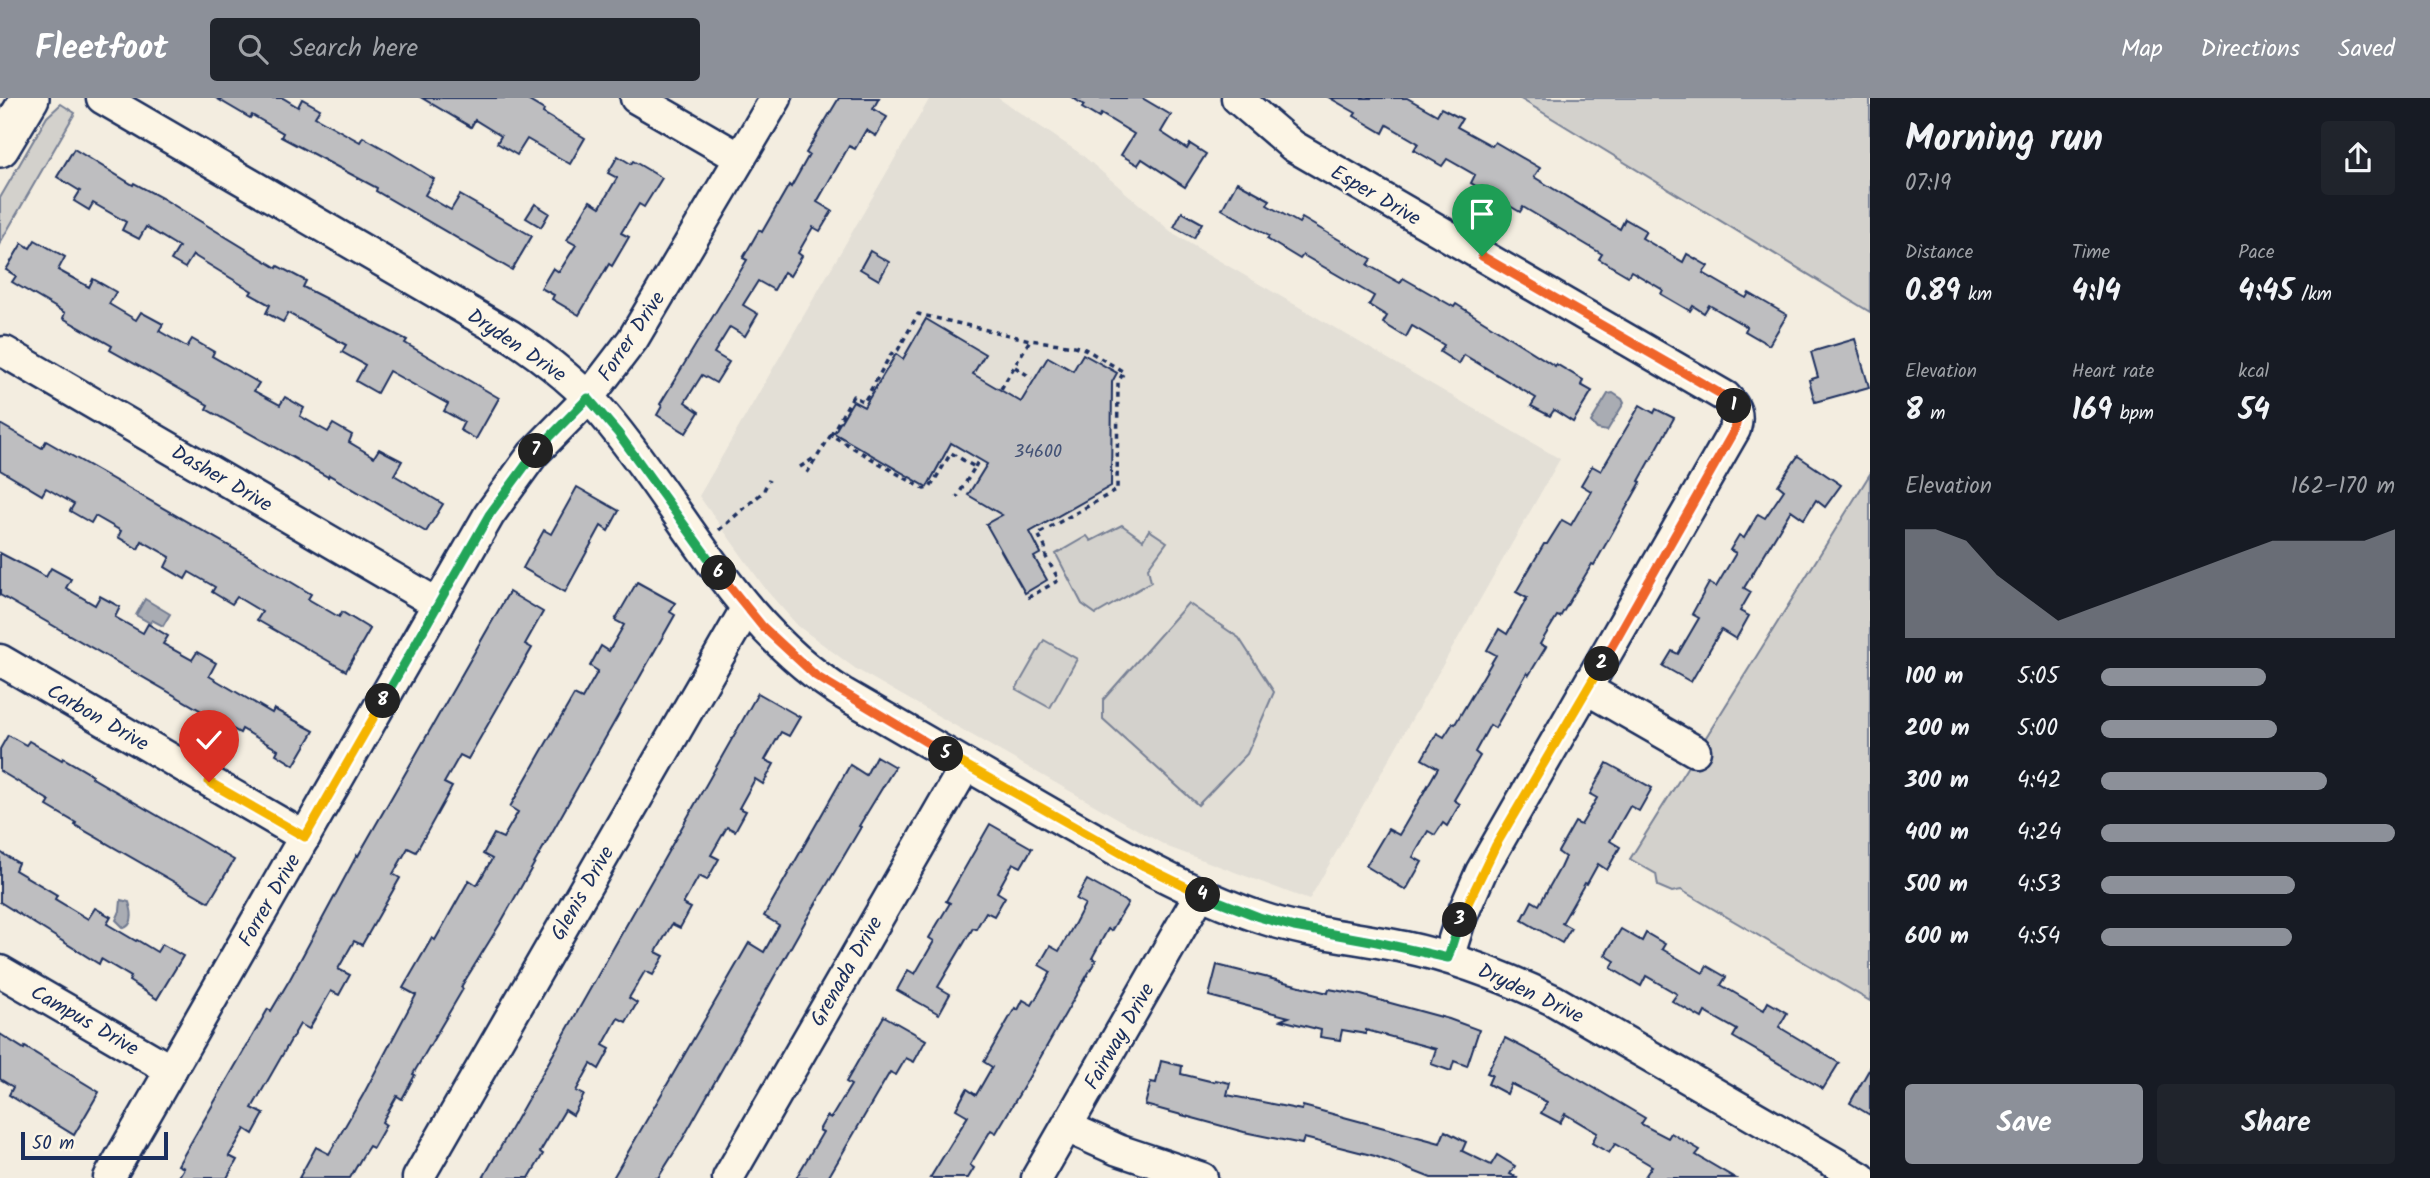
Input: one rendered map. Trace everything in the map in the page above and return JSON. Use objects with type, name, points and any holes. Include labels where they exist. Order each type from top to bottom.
[{"type":"main road","points":[[0,148],[30,98]]},
{"type":"street","name":"Dryden Drive","points":[[102,98],[511,336],[553,365],[588,398],[618,433],[746,609],[781,646],[816,676],[966,765],[1144,866],[1200,894],[1259,917],[1294,927],[1448,958],[1508,979],[1553,1000],[1861,1178]]},
{"type":"street","points":[[636,98],[740,158]]},
{"type":"street","name":"Forrer Drive","points":[[109,1178],[489,515],[516,475],[588,398],[633,339],[776,98]]},
{"type":"street","name":"Esper Drive","points":[[1237,98],[1302,152],[1726,397],[1737,411],[1735,429],[1587,689]]},
{"type":"street","name":"Dasher Drive","points":[[5,352],[438,604]]},
{"type":"street","name":"Glenis Drive","points":[[418,1178],[746,609]]},
{"type":"street","name":"Carbon Drive","points":[[0,660],[305,837]]},
{"type":"street","points":[[1448,958],[1460,920],[1481,872],[1587,689],[1695,751]]},
{"type":"street","name":"Grenada Drive","points":[[727,1178],[966,765]]},
{"type":"street","name":"Fairway Drive","points":[[1037,1178],[1200,894]]},
{"type":"street","name":"Campus Drive","points":[[0,971],[171,1070]]},
{"type":"street","points":[[1067,1127],[1118,1150],[1202,1178]]},
{"type":"path","points":[[807,473],[853,396],[864,402],[918,314],[1030,340],[1085,349],[1124,372],[1118,382],[1117,490],[1038,534],[1059,580],[1024,600]]},
{"type":"path","points":[[1001,389],[1030,340]]},
{"type":"path","points":[[1015,367],[1032,377]]},
{"type":"path","points":[[831,435],[925,489],[930,488],[951,453],[975,467]]},
{"type":"path","points":[[800,467],[818,456]]},
{"type":"path","points":[[957,497],[979,459]]},
{"type":"path","points":[[718,531],[769,484]]},
{"type":"shaded area","points":[[930,98],[998,98],[1081,154],[1175,235],[1560,459],[1309,900],[1168,847],[856,669],[798,626],[767,591],[699,496]]},
{"type":"shaded area","points":[[1519,98],[1870,98],[1870,312]]},
{"type":"shaded area","points":[[61,104],[75,113],[0,243],[0,198],[47,117]]},
{"type":"shaded area","points":[[1613,393],[1624,403],[1607,431],[1597,429],[1591,422],[1608,394]]},
{"type":"shaded area","points":[[1870,474],[1870,1001],[1681,890],[1672,892],[1658,886],[1656,874],[1630,859]]},
{"type":"shaded area","points":[[1122,525],[1143,540],[1149,530],[1167,542],[1148,568],[1151,582],[1096,614],[1082,604],[1056,554],[1087,536],[1091,541]]},
{"type":"shaded area","points":[[145,599],[170,614],[163,626],[152,620],[150,623],[136,615]]},
{"type":"shaded area","points":[[1188,603],[1239,638],[1274,692],[1247,754],[1198,805],[1103,719],[1103,700]]},
{"type":"shaded area","points":[[1044,640],[1077,659],[1050,708],[1016,689]]},
{"type":"shaded area","points":[[121,900],[129,902],[132,913],[130,924],[124,928],[116,920]]},
{"type":"building","points":[[216,98],[283,98],[298,107],[302,99],[320,109],[315,117],[360,142],[363,137],[434,179],[425,195],[451,210],[460,195],[532,236],[512,270],[376,191],[377,188],[281,137],[283,133]]},
{"type":"building","points":[[422,98],[524,98],[544,110],[543,113],[585,138],[570,164],[527,139],[517,155],[497,143],[501,136],[475,120],[471,127]]},
{"type":"building","points":[[839,98],[879,98],[873,109],[887,117],[876,136],[866,130],[855,149],[849,146],[817,202],[832,211],[820,231],[813,227],[798,253],[802,256],[790,276],[784,272],[774,290],[758,281],[743,305],[758,314],[745,336],[730,327],[714,353],[729,362],[716,383],[702,375],[685,402],[699,412],[686,433],[657,415],[662,406],[660,404],[747,260],[743,258],[759,230],[762,232],[789,185],[791,187],[809,155],[806,153]]},
{"type":"building","points":[[1073,98],[1142,98],[1171,115],[1161,132],[1187,149],[1190,144],[1206,154],[1185,187],[1142,159],[1138,165],[1121,155],[1134,134],[1101,114],[1099,118],[1082,108],[1084,105]]},
{"type":"building","points":[[1330,98],[1407,98],[1437,115],[1441,108],[1462,119],[1457,127],[1492,146],[1495,142],[1540,168],[1534,177],[1620,229],[1625,219],[1646,231],[1642,238],[1683,262],[1687,254],[1708,266],[1703,273],[1746,298],[1749,293],[1787,315],[1769,345],[1745,331],[1747,327],[1709,305],[1704,313],[1693,306],[1690,311],[1661,294],[1663,290],[1631,271],[1628,276],[1599,259],[1602,254],[1523,207],[1520,212],[1471,183],[1475,175],[1447,159],[1442,166],[1414,150],[1418,143],[1387,125],[1383,133]]},
{"type":"building","points":[[74,149],[133,185],[134,183],[162,198],[277,268],[278,266],[306,281],[303,287],[407,340],[405,343],[499,398],[476,439],[460,430],[464,422],[444,411],[448,404],[389,371],[377,393],[356,381],[365,365],[342,352],[346,345],[288,313],[283,322],[266,313],[270,305],[193,255],[185,268],[171,260],[179,247],[146,227],[139,239],[122,230],[126,222],[93,203],[89,210],[74,201],[80,191],[57,177]]},
{"type":"building","points":[[618,156],[631,164],[633,161],[662,178],[644,207],[639,204],[621,233],[629,237],[612,266],[609,264],[579,315],[552,299],[554,295],[541,288],[553,268],[559,272],[576,245],[567,240],[590,201],[600,207],[617,178],[608,173]]},
{"type":"building","points":[[1237,182],[1270,200],[1267,205],[1299,223],[1302,218],[1372,259],[1368,265],[1400,283],[1403,278],[1454,307],[1456,304],[1555,366],[1556,364],[1583,380],[1581,385],[1592,391],[1573,422],[1554,410],[1550,416],[1531,406],[1536,398],[1464,355],[1459,364],[1440,352],[1444,345],[1412,326],[1406,337],[1383,323],[1387,316],[1369,305],[1374,296],[1303,255],[1300,259],[1267,239],[1269,236],[1222,209]]},
{"type":"building","points":[[535,204],[549,213],[541,227],[526,218]]},
{"type":"building","points":[[1182,212],[1202,223],[1194,238],[1174,227]]},
{"type":"building","points":[[35,240],[65,257],[58,270],[89,287],[93,279],[116,292],[109,304],[136,320],[141,312],[163,324],[159,331],[187,347],[192,339],[214,352],[212,356],[259,383],[254,391],[280,405],[285,397],[304,408],[300,416],[328,432],[333,424],[352,435],[349,442],[374,457],[379,449],[402,461],[394,475],[443,504],[426,532],[329,475],[328,477],[206,409],[208,405],[110,350],[112,346],[63,318],[65,313],[12,282],[16,276],[6,270],[22,243],[30,248]]},
{"type":"building","points":[[870,251],[889,262],[879,280],[860,269]]},
{"type":"building","points":[[926,319],[985,354],[973,374],[1021,402],[1048,357],[1073,371],[1083,354],[1117,373],[1112,382],[1111,486],[1030,532],[1041,553],[1034,557],[1047,580],[1025,593],[986,524],[1002,515],[968,495],[987,464],[951,443],[927,487],[834,433],[853,401],[864,407],[896,354],[903,359]]},
{"type":"building","points":[[1855,339],[1869,387],[1815,402],[1809,380],[1818,377],[1811,352]]},
{"type":"building","points":[[1640,405],[1654,413],[1656,409],[1674,418],[1594,565],[1592,564],[1540,644],[1546,647],[1529,675],[1527,673],[1495,728],[1490,725],[1475,752],[1480,756],[1454,800],[1460,804],[1447,826],[1443,823],[1435,835],[1428,831],[1413,857],[1422,862],[1406,890],[1366,866],[1388,829],[1399,835],[1438,768],[1422,759],[1437,733],[1444,737],[1453,723],[1455,724],[1496,655],[1487,650],[1499,629],[1507,634],[1527,598],[1516,592],[1544,544],[1547,544],[1562,520],[1571,525],[1591,491],[1581,485],[1592,466],[1601,471]]},
{"type":"building","points":[[0,424],[42,448],[46,441],[311,594],[308,599],[339,617],[342,612],[370,629],[346,671],[257,620],[262,612],[237,597],[232,604],[212,592],[215,587],[189,572],[185,579],[165,567],[170,557],[142,541],[138,549],[118,537],[121,531],[95,516],[91,523],[70,511],[74,504],[46,488],[42,495],[0,470]]},
{"type":"building","points":[[1798,456],[1841,485],[1825,507],[1816,500],[1804,519],[1791,510],[1744,588],[1751,592],[1740,611],[1749,616],[1736,639],[1721,630],[1691,682],[1663,666],[1672,651],[1678,654],[1699,618],[1692,614],[1709,583],[1716,587],[1736,553],[1730,550],[1739,535],[1744,538],[1758,514],[1765,518],[1784,490],[1778,485]]},
{"type":"building","points":[[577,487],[619,511],[608,531],[601,526],[565,592],[523,568],[544,530],[551,534]]},
{"type":"building","points":[[0,553],[46,577],[51,568],[71,579],[66,588],[95,605],[100,596],[120,607],[115,617],[143,633],[148,624],[168,636],[163,644],[192,660],[197,652],[216,663],[209,676],[272,713],[274,709],[314,731],[294,765],[276,754],[278,750],[242,729],[240,733],[0,595]]},
{"type":"building","points":[[637,582],[675,603],[670,612],[675,615],[500,924],[461,987],[463,989],[413,1074],[415,1075],[402,1099],[397,1096],[382,1122],[386,1125],[373,1148],[369,1146],[350,1178],[299,1178],[316,1147],[329,1154],[363,1095],[416,995],[403,988],[432,938],[435,940],[469,880],[477,885],[492,859],[483,854],[494,834],[503,838],[518,812],[510,807],[540,754],[574,695],[582,699],[598,671],[590,666],[601,646],[609,651],[624,625],[615,620]]},
{"type":"building","points":[[509,592],[543,612],[525,644],[532,648],[468,759],[460,755],[444,783],[452,787],[416,852],[408,848],[393,874],[400,878],[362,945],[354,941],[338,969],[350,975],[339,995],[331,991],[309,1029],[300,1024],[252,1108],[264,1114],[253,1134],[245,1129],[229,1156],[237,1160],[227,1178],[178,1178],[184,1168],[178,1165],[268,1009],[271,1011],[290,979],[357,855]]},
{"type":"building","points":[[758,693],[800,717],[789,736],[781,732],[765,760],[774,764],[763,784],[755,779],[739,808],[746,811],[735,831],[727,827],[711,855],[719,859],[707,880],[699,876],[683,904],[691,908],[680,928],[672,924],[656,952],[664,956],[653,975],[645,971],[629,998],[637,1003],[626,1022],[618,1018],[603,1045],[610,1049],[599,1069],[591,1064],[576,1091],[584,1095],[573,1115],[565,1110],[540,1152],[543,1154],[529,1178],[483,1178]]},
{"type":"building","points":[[8,735],[26,745],[29,741],[62,760],[63,758],[234,860],[209,902],[75,825],[76,823],[47,806],[50,801],[0,771],[0,749]]},
{"type":"building","points":[[876,756],[895,767],[682,1140],[658,1178],[613,1178],[749,943],[764,952],[779,925],[764,916],[850,765],[866,775]]},
{"type":"building","points":[[1607,763],[1652,788],[1639,811],[1630,806],[1610,841],[1620,847],[1607,870],[1598,864],[1587,884],[1585,883],[1562,923],[1571,928],[1562,943],[1522,920],[1532,901],[1539,905],[1560,868],[1565,857],[1558,852],[1575,822],[1581,825],[1597,798],[1590,794]]},
{"type":"building","points":[[990,824],[1032,848],[1021,867],[1013,863],[997,892],[1005,897],[994,916],[986,912],[976,929],[973,928],[938,987],[950,994],[939,1014],[897,990],[908,970],[915,974],[934,941],[929,938],[950,903],[946,901]]},
{"type":"building","points":[[0,852],[18,863],[15,870],[57,895],[55,899],[88,919],[95,908],[111,917],[107,924],[136,941],[157,952],[162,944],[183,956],[157,999],[129,981],[131,977],[101,959],[99,964],[0,902]]},
{"type":"building","points":[[1087,880],[1128,903],[1111,931],[1108,929],[1092,958],[1096,960],[996,1133],[991,1130],[970,1165],[974,1168],[968,1178],[930,1178],[968,1116],[956,1109],[967,1089],[976,1095],[992,1067],[984,1062],[1015,1008],[1018,1010],[1023,1000],[1032,1005],[1051,972],[1039,965],[1050,946],[1059,951],[1075,923],[1085,904],[1076,899]]},
{"type":"building","points":[[1621,929],[1642,941],[1646,933],[1665,944],[1662,949],[1703,973],[1707,966],[1726,977],[1721,985],[1764,1010],[1768,1002],[1787,1013],[1779,1027],[1839,1063],[1823,1089],[1733,1037],[1737,1030],[1705,1012],[1702,1018],[1672,1001],[1677,994],[1646,976],[1641,986],[1611,968],[1615,961],[1605,955]]},
{"type":"building","points":[[1217,965],[1328,993],[1329,989],[1361,995],[1479,1030],[1467,1066],[1454,1061],[1451,1071],[1431,1064],[1436,1049],[1366,1030],[1366,1034],[1342,1030],[1340,1040],[1320,1037],[1321,1030],[1281,1020],[1289,1017],[1209,996]]},
{"type":"building","points":[[884,1016],[926,1040],[914,1062],[906,1058],[896,1075],[890,1072],[828,1178],[796,1178],[823,1132],[819,1130],[827,1116],[831,1118],[851,1085],[846,1082]]},
{"type":"building","points":[[0,1034],[99,1092],[74,1135],[9,1095],[13,1087],[0,1079]]},
{"type":"building","points":[[1505,1038],[1645,1118],[1641,1124],[1668,1138],[1671,1133],[1700,1150],[1696,1155],[1735,1178],[1644,1178],[1652,1166],[1615,1144],[1609,1153],[1592,1143],[1597,1133],[1565,1114],[1560,1123],[1541,1113],[1547,1102],[1511,1084],[1507,1094],[1488,1084],[1492,1075],[1487,1073]]},
{"type":"building","points":[[1161,1061],[1182,1066],[1181,1074],[1230,1083],[1227,1095],[1302,1110],[1303,1106],[1440,1143],[1445,1131],[1466,1142],[1462,1151],[1491,1165],[1497,1155],[1515,1166],[1510,1174],[1518,1178],[1431,1178],[1375,1156],[1304,1138],[1302,1144],[1244,1132],[1145,1105],[1151,1082],[1156,1083]]},
{"type":"building","points":[[1870,1068],[1870,1115],[1850,1103]]},
{"type":"route","points":[[209,782],[305,837],[489,515],[533,454],[588,398],[618,433],[746,609],[795,660],[826,683],[1105,845],[1200,894],[1259,917],[1294,927],[1448,958],[1460,920],[1481,872],[1690,509],[1735,429],[1737,420],[1737,411],[1726,397],[1482,256]]}]
